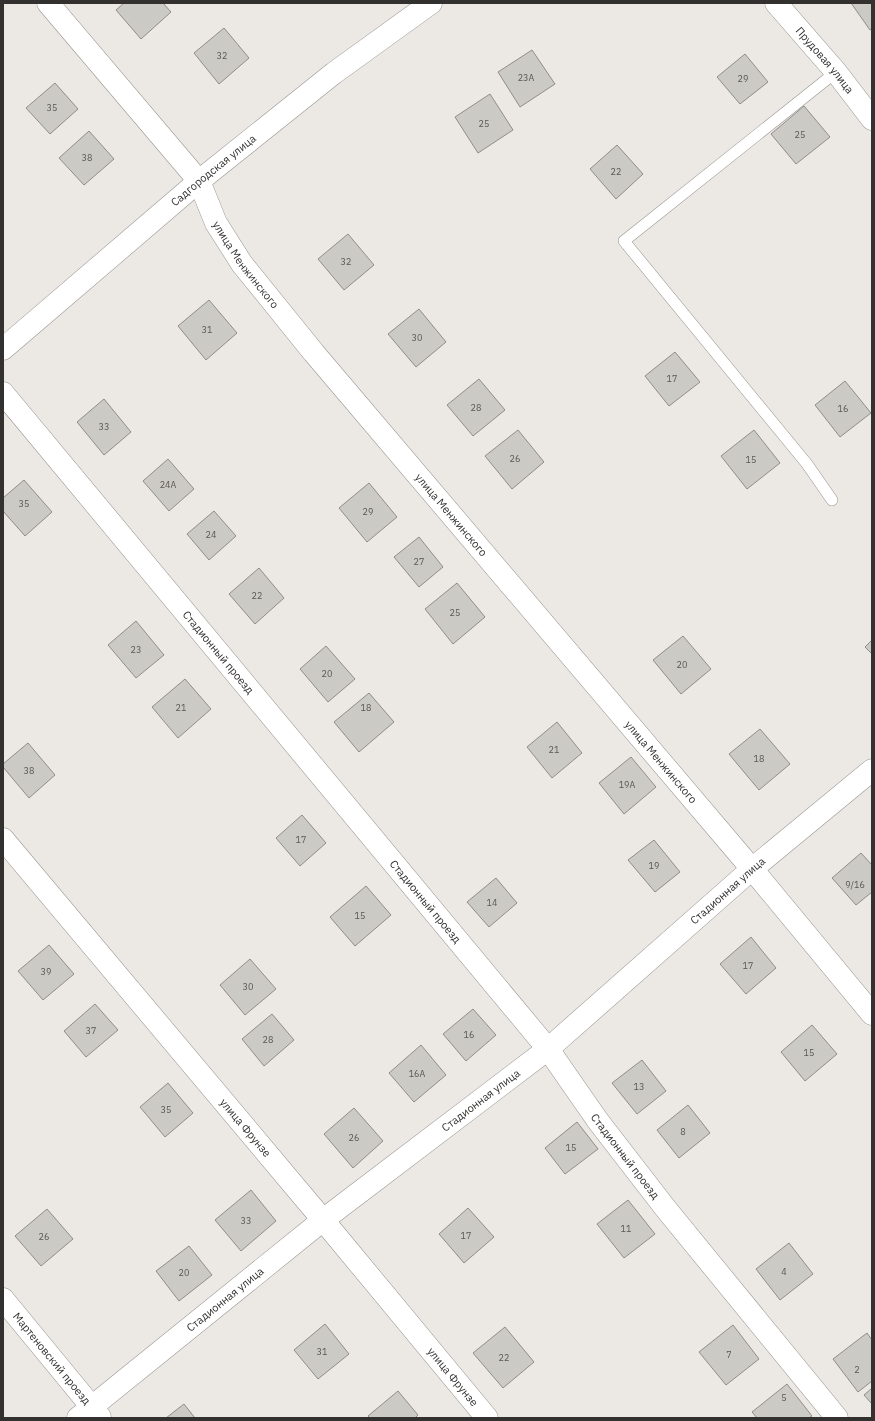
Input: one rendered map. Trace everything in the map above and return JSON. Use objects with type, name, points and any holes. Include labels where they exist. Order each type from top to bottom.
[{"type":"street","name":"улица Менжинского","points":[[48,3],[199,181],[216,223],[242,264],[304,342],[752,869],[872,1014]]},
{"type":"street","name":"Садгородская улица","points":[[3,348],[199,181],[334,73],[431,3]]},
{"type":"street","name":"Прудовая улица","points":[[776,3],[836,72],[872,120]]},
{"type":"street","name":"Стадионный проезд","points":[[3,393],[548,1049],[598,1121],[666,1208],[837,1418]]},
{"type":"street","name":"Стадионная улица","points":[[90,1414],[323,1220],[548,1049],[752,869],[872,770]]},
{"type":"street","name":"улица Фрунзе","points":[[3,839],[487,1418]]},
{"type":"street","name":"Мартеновский проезд","points":[[3,1299],[90,1414]]},
{"type":"lane","points":[[832,500],[807,464],[624,241],[836,72]]},
{"type":"building","points":[[124,3],[163,3],[171,12],[141,39],[116,10]]},
{"type":"building","points":[[851,3],[872,3],[872,29],[870,30]]},
{"type":"building","points":[[224,28],[249,58],[219,84],[194,53]]},
{"type":"building","points":[[532,50],[555,84],[520,107],[498,72]]},
{"type":"building","points":[[745,54],[768,82],[740,104],[717,77]]},
{"type":"building","points":[[55,83],[78,109],[50,134],[26,108]]},
{"type":"building","points":[[490,94],[513,130],[478,153],[455,117]]},
{"type":"building","points":[[804,106],[830,137],[796,164],[771,134]]},
{"type":"building","points":[[89,131],[114,159],[84,185],[59,158]]},
{"type":"building","points":[[617,145],[643,174],[616,199],[590,169]]},
{"type":"building","points":[[348,234],[374,265],[344,290],[318,259]]},
{"type":"building","points":[[209,300],[237,333],[206,360],[178,326]]},
{"type":"building","points":[[419,309],[446,342],[416,367],[388,334]]},
{"type":"building","points":[[675,352],[700,382],[669,406],[645,376]]},
{"type":"building","points":[[479,379],[505,410],[473,436],[447,405]]},
{"type":"building","points":[[845,381],[871,413],[840,437],[815,405]]},
{"type":"building","points":[[104,399],[131,432],[104,455],[77,422]]},
{"type":"building","points":[[518,430],[544,462],[512,489],[485,456]]},
{"type":"building","points":[[754,430],[780,463],[747,489],[721,456]]},
{"type":"building","points":[[168,459],[194,489],[169,511],[143,481]]},
{"type":"building","points":[[24,480],[52,512],[25,536],[3,511],[3,498]]},
{"type":"building","points":[[369,483],[397,517],[367,542],[339,508]]},
{"type":"building","points":[[214,511],[236,536],[209,560],[187,534]]},
{"type":"building","points":[[419,537],[443,567],[419,587],[394,557]]},
{"type":"building","points":[[259,568],[284,598],[255,624],[229,594]]},
{"type":"building","points":[[457,583],[485,617],[453,644],[425,609]]},
{"type":"building","points":[[136,621],[164,655],[136,678],[108,645]]},
{"type":"building","points":[[683,636],[711,669],[681,694],[653,660]]},
{"type":"building","points":[[872,640],[872,654],[865,647]]},
{"type":"building","points":[[326,646],[355,679],[328,702],[300,669]]},
{"type":"building","points":[[185,679],[211,709],[178,738],[152,707]]},
{"type":"building","points":[[369,693],[394,722],[359,752],[334,722]]},
{"type":"building","points":[[557,722],[582,753],[552,778],[527,747]]},
{"type":"building","points":[[760,729],[790,764],[759,790],[729,754]]},
{"type":"building","points":[[28,743],[55,775],[29,798],[3,767],[3,764]]},
{"type":"building","points":[[631,757],[656,787],[624,814],[599,783]]},
{"type":"building","points":[[302,815],[326,843],[300,866],[276,838]]},
{"type":"building","points":[[654,840],[680,872],[655,892],[628,860]]},
{"type":"building","points":[[861,853],[872,865],[872,892],[856,905],[832,878]]},
{"type":"building","points":[[496,878],[517,903],[489,927],[467,902]]},
{"type":"building","points":[[366,886],[391,915],[355,946],[330,917]]},
{"type":"building","points":[[751,937],[776,968],[746,994],[720,964]]},
{"type":"building","points":[[49,945],[74,974],[43,1000],[18,971]]},
{"type":"building","points":[[250,959],[276,989],[245,1015],[220,985]]},
{"type":"building","points":[[95,1004],[118,1030],[86,1057],[64,1031]]},
{"type":"building","points":[[473,1009],[496,1035],[466,1061],[443,1034]]},
{"type":"building","points":[[272,1014],[294,1040],[264,1066],[242,1039]]},
{"type":"building","points":[[812,1025],[837,1054],[805,1081],[781,1052]]},
{"type":"building","points":[[421,1045],[446,1075],[414,1102],[389,1073]]},
{"type":"building","points":[[642,1060],[666,1091],[637,1114],[612,1083]]},
{"type":"building","points":[[168,1083],[193,1113],[165,1137],[140,1107]]},
{"type":"building","points":[[688,1105],[710,1133],[679,1158],[657,1130]]},
{"type":"building","points":[[354,1108],[383,1141],[353,1168],[324,1134]]},
{"type":"building","points":[[577,1122],[598,1149],[565,1174],[545,1148]]},
{"type":"building","points":[[251,1190],[276,1221],[241,1251],[215,1220]]},
{"type":"building","points":[[628,1200],[655,1234],[624,1258],[597,1224]]},
{"type":"building","points":[[468,1208],[494,1237],[464,1263],[439,1234]]},
{"type":"building","points":[[47,1209],[73,1239],[41,1266],[15,1236]]},
{"type":"building","points":[[789,1243],[813,1274],[780,1300],[756,1269]]},
{"type":"building","points":[[189,1246],[212,1275],[179,1301],[156,1271]]},
{"type":"building","points":[[325,1324],[349,1354],[318,1379],[294,1350]]},
{"type":"building","points":[[733,1325],[759,1359],[726,1385],[699,1352]]},
{"type":"building","points":[[505,1327],[534,1362],[503,1388],[473,1353]]},
{"type":"building","points":[[867,1333],[872,1340],[872,1381],[858,1392],[833,1359]]},
{"type":"building","points":[[787,1384],[812,1416],[809,1418],[757,1418],[752,1412]]},
{"type":"building","points":[[872,1388],[872,1404],[864,1395]]},
{"type":"building","points":[[398,1391],[418,1415],[415,1418],[370,1418],[368,1416]]},
{"type":"building","points":[[184,1404],[195,1418],[166,1418]]}]
